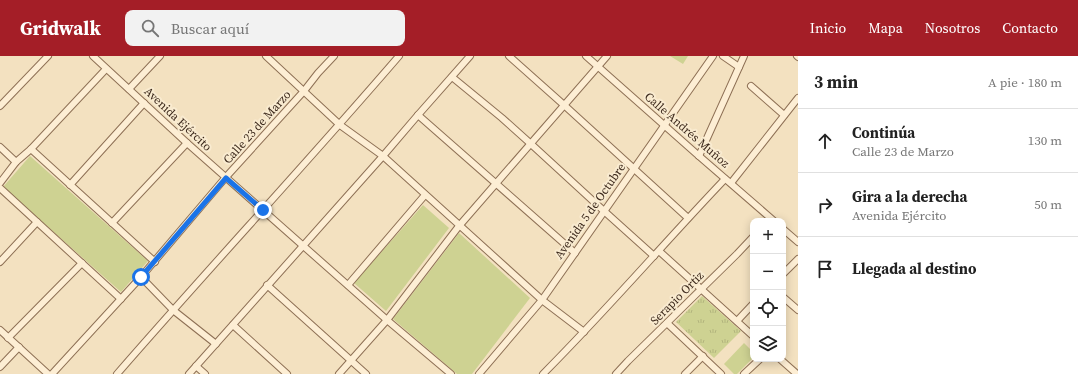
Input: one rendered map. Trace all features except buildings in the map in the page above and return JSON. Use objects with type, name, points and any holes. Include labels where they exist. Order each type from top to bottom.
[{"type":"street","points":[[0,106],[48,56]]},
{"type":"street","name":"Avenida Ejército","points":[[93,56],[226,178],[450,374]]},
{"type":"street","points":[[129,89],[160,56]]},
{"type":"street","points":[[266,56],[340,125],[383,156],[542,300],[584,332]]},
{"type":"street","name":"Calle 23 de Marzo","points":[[52,374],[141,277],[334,56]]},
{"type":"street","points":[[117,374],[340,125],[399,56]]},
{"type":"street","points":[[189,374],[304,246],[470,56]]},
{"type":"street","points":[[509,56],[688,218]]},
{"type":"street","name":"Calle Andrés Muñoz","points":[[586,56],[769,218]]},
{"type":"street","points":[[338,374],[387,320],[459,226],[607,56]]},
{"type":"street","name":"Avenida 5 de Octubre","points":[[479,374],[542,300],[713,56]]},
{"type":"street","points":[[723,56],[739,66]]},
{"type":"street","points":[[699,156],[744,56]]},
{"type":"street","points":[[0,183],[16,162],[31,149],[106,68]]},
{"type":"street","points":[[452,77],[502,118],[654,256]]},
{"type":"street","points":[[751,86],[784,115]]},
{"type":"street","points":[[731,183],[798,98]]},
{"type":"street","points":[[70,185],[144,103]]},
{"type":"street","points":[[418,115],[575,252]]},
{"type":"street","points":[[112,223],[187,143]]},
{"type":"street","points":[[0,147],[16,162]]},
{"type":"street","points":[[31,149],[154,262]]},
{"type":"street","points":[[544,372],[584,332],[725,179]]},
{"type":"street","points":[[0,188],[121,299]]},
{"type":"street","points":[[348,285],[425,195]]},
{"type":"street","points":[[0,262],[37,222]]},
{"type":"street","points":[[786,232],[798,242]]},
{"type":"street","name":"Serapio Ortiz","points":[[616,374],[750,240]]},
{"type":"street","points":[[659,250],[750,333]]},
{"type":"street","points":[[786,271],[798,259]]},
{"type":"street","points":[[8,338],[82,263]]},
{"type":"street","points":[[141,277],[173,310],[216,344]]},
{"type":"street","points":[[268,286],[366,374]]},
{"type":"street","points":[[786,300],[798,310]]},
{"type":"street","points":[[737,321],[750,307]]},
{"type":"street","points":[[667,323],[722,374]]},
{"type":"street","points":[[233,326],[287,374]]},
{"type":"street","points":[[0,330],[48,374]]},
{"type":"street","points":[[0,367],[19,347]]},
{"type":"street","points":[[685,374],[703,356]]},
{"type":"street","points":[[744,374],[757,362]]},
{"type":"street","points":[[783,362],[797,374]]},
{"type":"street","points":[[196,366],[206,374]]},
{"type":"street","points":[[544,372],[553,374]]},
{"type":"green space","points":[[670,56],[688,56],[683,64]]},
{"type":"green space","points":[[30,156],[148,261],[121,292],[3,187]]},
{"type":"green space","points":[[423,205],[449,228],[386,311],[354,283]]},
{"type":"green space","points":[[459,233],[530,298],[472,374],[457,374],[393,319]]},
{"type":"green space","points":[[702,296],[741,331],[714,358],[676,322]]},
{"type":"green space","points":[[744,343],[750,349],[750,361],[737,374],[734,374],[724,364]]},
{"type":"route","points":[[141,277],[226,178],[263,210]]}]
